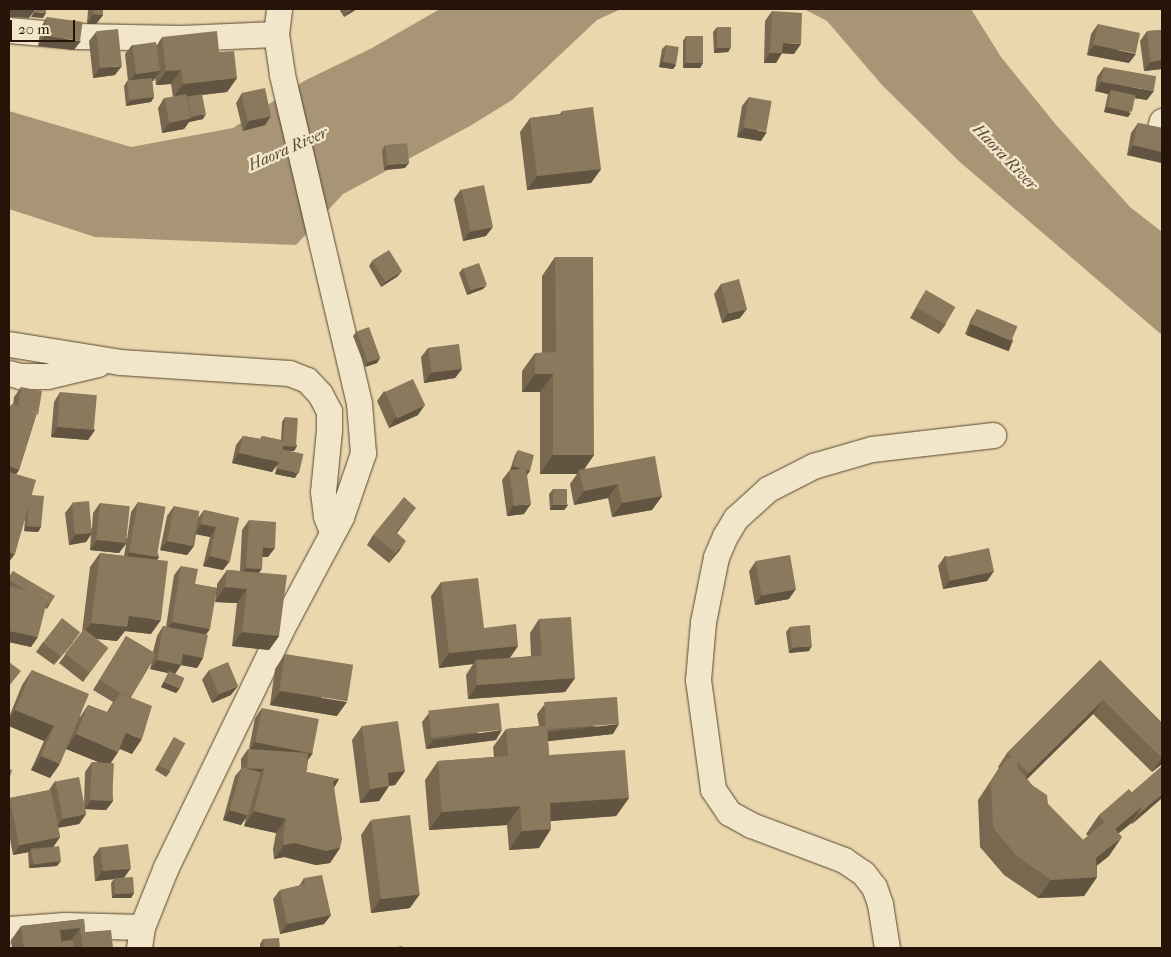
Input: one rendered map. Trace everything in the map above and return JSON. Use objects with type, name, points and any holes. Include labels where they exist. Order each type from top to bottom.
[{"type":"street","points":[[9,928],[64,925],[141,938],[166,867],[192,811],[341,517],[363,453],[360,403],[282,74],[276,34],[279,9]]},
{"type":"street","points":[[9,30],[78,36],[171,37],[276,34]]},
{"type":"street","points":[[1162,121],[1158,134],[1162,135]]},
{"type":"street","points":[[9,344],[110,360],[289,373],[307,380],[320,394],[329,412],[323,492],[326,516],[332,532]]},
{"type":"street","points":[[9,373],[20,376],[46,376],[73,371],[110,360]]},
{"type":"street","points":[[887,948],[880,904],[874,887],[863,873],[844,860],[743,821],[729,813],[713,789],[698,680],[703,622],[716,557],[725,536],[736,518],[768,489],[813,466],[872,449],[993,435]]},
{"type":"water","name":"Haora River","points":[[440,9],[621,9],[597,20],[512,100],[470,126],[343,194],[296,245],[95,237],[9,209],[9,111],[131,147],[233,128],[304,81],[372,48]]},
{"type":"water","name":"Haora River","points":[[804,9],[971,9],[1001,57],[1057,126],[1130,207],[1162,232],[1162,335],[961,163],[882,85],[827,21]]},
{"type":"building","points":[[36,9],[46,9],[46,13],[34,12]]},
{"type":"building","points":[[94,9],[103,9],[103,15],[93,14]]},
{"type":"building","points":[[772,11],[802,13],[801,44],[783,43],[782,53],[770,53]]},
{"type":"building","points":[[47,17],[83,22],[80,41],[44,36]]},
{"type":"building","points":[[1098,24],[1140,33],[1136,53],[1094,45]]},
{"type":"building","points":[[717,27],[731,27],[731,48],[717,48]]},
{"type":"building","points":[[118,29],[122,66],[100,68],[96,31]]},
{"type":"building","points":[[1162,30],[1162,60],[1150,62],[1147,31]]},
{"type":"building","points":[[217,31],[219,52],[234,51],[237,78],[183,84],[181,70],[166,71],[162,37]]},
{"type":"building","points":[[686,36],[703,36],[703,63],[686,63]]},
{"type":"building","points":[[156,42],[160,71],[136,74],[132,45]]},
{"type":"building","points":[[666,45],[679,47],[676,64],[663,62]]},
{"type":"building","points":[[1104,67],[1156,76],[1154,91],[1101,82]]},
{"type":"building","points":[[152,78],[154,97],[129,100],[127,81]]},
{"type":"building","points":[[265,88],[271,116],[248,121],[242,93]]},
{"type":"building","points":[[1111,90],[1135,95],[1132,112],[1107,107]]},
{"type":"building","points":[[186,94],[191,119],[169,123],[164,98]]},
{"type":"building","points":[[202,94],[206,114],[191,116],[187,97]]},
{"type":"building","points":[[749,97],[772,101],[766,132],[744,128]]},
{"type":"building","points":[[593,107],[601,169],[537,176],[530,118],[563,114],[562,111]]},
{"type":"building","points":[[1138,123],[1162,128],[1162,152],[1133,145]]},
{"type":"building","points":[[407,143],[409,163],[387,165],[385,145]]},
{"type":"building","points":[[484,185],[493,227],[470,232],[462,190]]},
{"type":"building","points":[[389,250],[402,271],[385,282],[372,261]]},
{"type":"building","points":[[555,257],[593,257],[594,455],[553,455],[553,374],[535,374],[535,353],[556,352]]},
{"type":"building","points":[[479,263],[487,285],[471,290],[463,269]]},
{"type":"building","points":[[739,279],[747,309],[729,314],[721,284]]},
{"type":"building","points":[[926,290],[955,307],[945,324],[916,307]]},
{"type":"building","points":[[977,309],[1018,326],[1011,341],[971,324]]},
{"type":"building","points":[[369,327],[380,358],[368,362],[357,331]]},
{"type":"building","points":[[459,344],[462,369],[431,373],[428,348]]},
{"type":"building","points":[[413,379],[425,405],[397,418],[385,392]]},
{"type":"building","points":[[21,387],[42,391],[38,415],[18,406]]},
{"type":"building","points":[[60,392],[97,395],[94,430],[57,427]]},
{"type":"building","points":[[12,404],[37,413],[19,470],[9,466],[9,412]]},
{"type":"building","points":[[285,417],[298,418],[296,447],[283,446]]},
{"type":"building","points":[[243,436],[262,439],[262,436],[284,441],[279,462],[239,453]]},
{"type":"building","points":[[282,449],[303,454],[299,473],[278,468]]},
{"type":"building","points":[[518,450],[534,455],[530,471],[526,468],[522,469],[513,466]]},
{"type":"building","points":[[655,456],[662,496],[622,503],[618,484],[584,491],[579,470]]},
{"type":"building","points":[[526,468],[531,504],[514,506],[509,470]]},
{"type":"building","points":[[9,472],[36,480],[15,554],[9,552]]},
{"type":"building","points":[[553,489],[567,489],[567,505],[553,505]]},
{"type":"building","points":[[32,495],[44,496],[41,527],[27,526]]},
{"type":"building","points":[[404,497],[416,508],[396,532],[406,541],[396,553],[373,535]]},
{"type":"building","points":[[89,501],[92,533],[75,534],[72,502]]},
{"type":"building","points":[[138,502],[166,507],[157,557],[129,552]]},
{"type":"building","points":[[100,503],[130,506],[126,543],[96,540]]},
{"type":"building","points":[[174,506],[200,511],[193,546],[167,541]]},
{"type":"building","points":[[204,510],[239,518],[230,561],[210,556],[216,527],[201,524]]},
{"type":"building","points":[[249,520],[276,522],[275,548],[263,547],[262,569],[246,568]]},
{"type":"building","points":[[989,548],[994,571],[950,581],[945,557]]},
{"type":"building","points":[[100,553],[168,561],[161,620],[129,616],[127,627],[91,623]]},
{"type":"building","points":[[790,555],[796,589],[762,596],[756,561]]},
{"type":"building","points":[[181,566],[198,569],[195,584],[217,588],[210,629],[172,622]]},
{"type":"building","points":[[227,570],[287,575],[279,636],[242,632],[247,589],[225,587]]},
{"type":"building","points":[[13,571],[55,596],[50,604],[46,602],[48,597],[29,592],[9,580]]},
{"type":"building","points":[[478,578],[484,628],[516,624],[518,646],[449,653],[441,582]]},
{"type":"building","points":[[9,586],[48,597],[38,637],[9,631]]},
{"type":"building","points":[[571,617],[575,678],[477,685],[476,660],[542,656],[539,619]]},
{"type":"building","points":[[62,618],[80,632],[61,657],[43,642]]},
{"type":"building","points":[[810,625],[812,646],[792,648],[790,627]]},
{"type":"building","points":[[163,626],[208,635],[203,658],[183,654],[181,665],[157,660]]},
{"type":"building","points":[[84,629],[108,648],[89,673],[65,653]]},
{"type":"building","points":[[126,636],[156,654],[131,697],[100,680]]},
{"type":"building","points":[[285,654],[353,665],[347,701],[279,691]]},
{"type":"building","points":[[1100,660],[1162,723],[1162,758],[1103,700],[1029,773],[1017,762],[1017,757],[1013,758],[1007,753]]},
{"type":"building","points":[[9,662],[21,671],[9,686]]},
{"type":"building","points":[[228,662],[238,686],[219,694],[209,670]]},
{"type":"building","points":[[32,670],[89,694],[60,764],[41,756],[54,726],[15,710]]},
{"type":"building","points":[[169,671],[185,678],[180,689],[164,682]]},
{"type":"building","points":[[120,693],[152,706],[142,739],[126,733],[118,752],[76,734],[88,705],[108,713]]},
{"type":"building","points":[[617,697],[619,724],[546,729],[544,702]]},
{"type":"building","points":[[499,703],[502,730],[431,737],[428,710]]},
{"type":"building","points":[[262,708],[319,719],[312,753],[255,742]]},
{"type":"building","points":[[398,721],[405,771],[388,773],[389,786],[370,789],[362,726]]},
{"type":"building","points":[[547,726],[549,755],[625,750],[629,798],[550,803],[551,829],[522,831],[520,806],[442,812],[438,761],[508,756],[506,729]]},
{"type":"building","points":[[174,737],[185,743],[170,771],[158,765]]},
{"type":"building","points":[[248,749],[308,753],[307,771],[275,765],[265,766],[263,769],[247,768]]},
{"type":"building","points":[[1017,757],[1017,767],[1032,785],[1047,795],[1048,804],[1083,840],[1105,822],[1099,815],[1129,789],[1143,806],[1115,829],[1122,837],[1096,858],[1097,877],[1051,880],[1017,856],[993,828],[991,781],[1007,758]]},
{"type":"building","points":[[92,762],[114,763],[112,801],[90,800]]},
{"type":"building","points":[[275,765],[339,779],[333,781],[342,839],[340,848],[326,851],[294,843],[284,845],[283,835],[286,819],[254,811],[265,766]]},
{"type":"building","points":[[1162,766],[1162,794],[1139,814],[1143,806],[1132,792]]},
{"type":"building","points":[[242,767],[260,772],[248,815],[230,810]]},
{"type":"building","points":[[9,769],[12,770],[9,780]]},
{"type":"building","points":[[79,777],[86,814],[63,819],[55,782]]},
{"type":"building","points":[[51,790],[60,837],[19,845],[10,798]]},
{"type":"building","points":[[410,815],[420,894],[381,899],[371,820]]},
{"type":"building","points":[[128,844],[131,868],[103,871],[100,847]]},
{"type":"building","points":[[59,846],[61,861],[33,865],[31,850]]},
{"type":"building","points":[[322,875],[331,915],[287,924],[280,890],[305,884],[304,878]]},
{"type":"building","points":[[133,877],[134,893],[115,894],[114,878]]},
{"type":"building","points":[[84,919],[85,932],[111,930],[113,948],[83,948],[80,928],[60,930],[62,948],[24,948],[21,926]]},
{"type":"building","points":[[279,938],[280,948],[264,948],[263,939]]},
{"type":"building","points":[[73,940],[74,948],[62,948],[62,941]]}]
